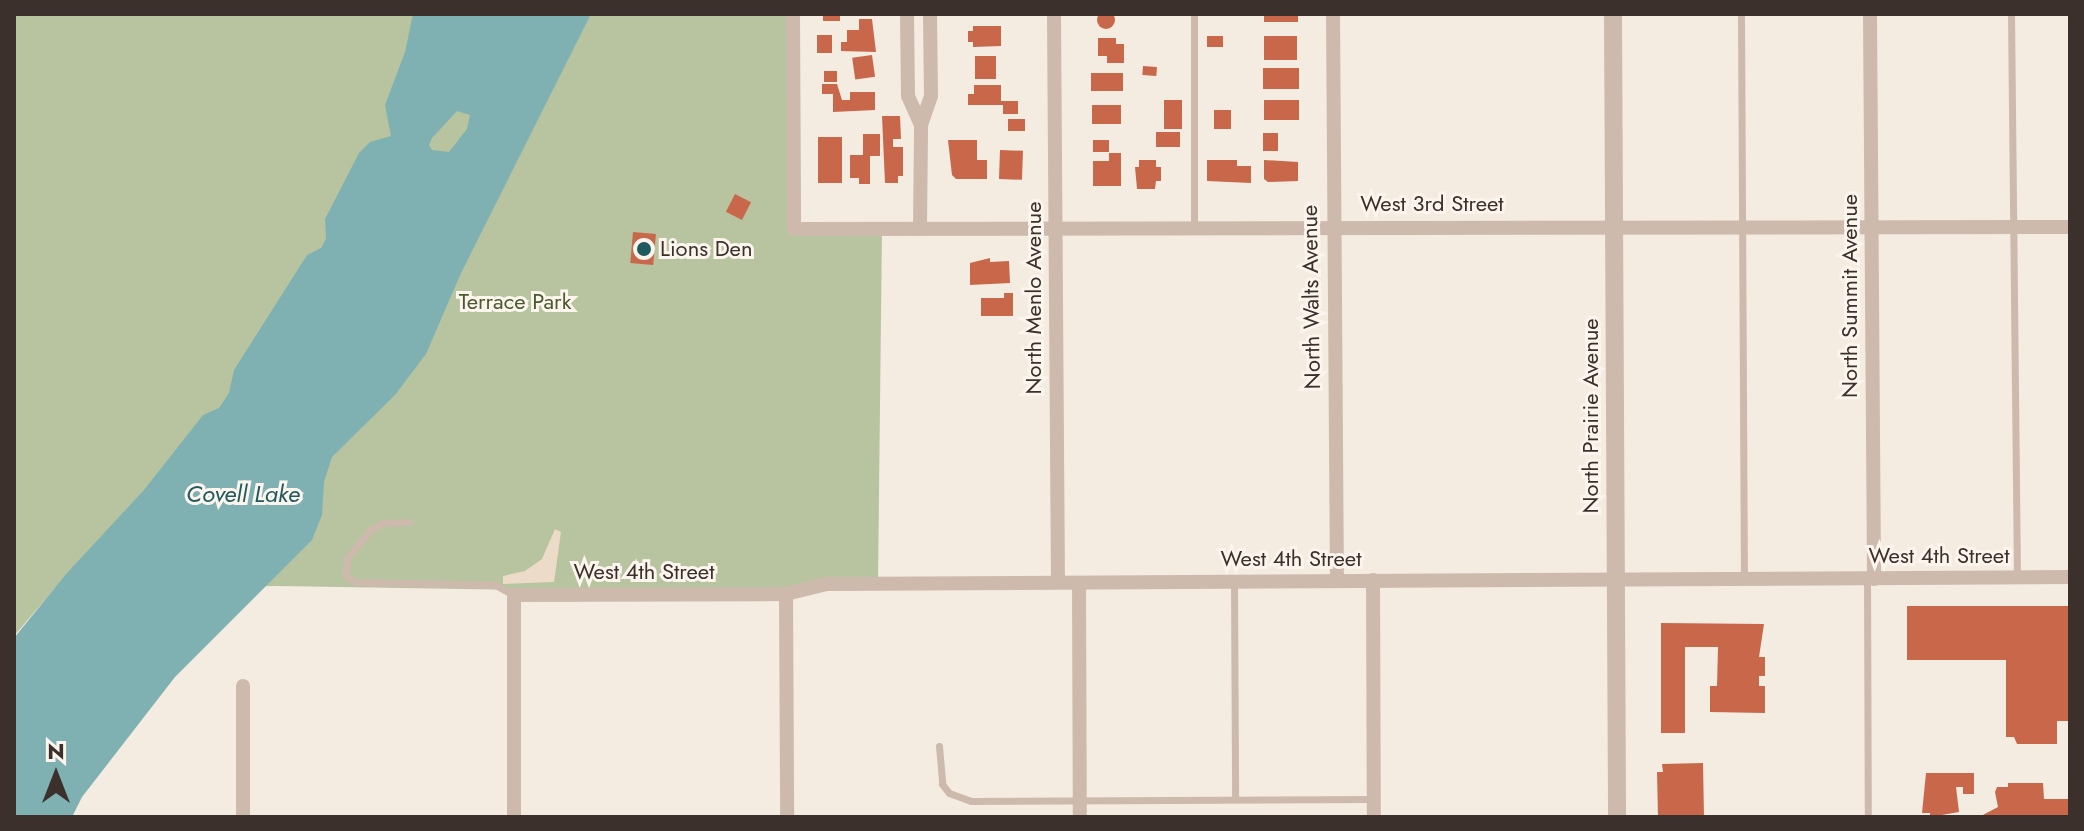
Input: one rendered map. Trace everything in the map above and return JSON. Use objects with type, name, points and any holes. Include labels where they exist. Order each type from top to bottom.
[{"type":"street","name":"West 3rd Street","points":[[793,14],[794,229],[2070,227]]},
{"type":"street","points":[[907,14],[908,96],[921,125]]},
{"type":"street","points":[[920,228],[921,125],[931,96],[930,14]]},
{"type":"street","name":"North Menlo Avenue","points":[[1054,14],[1058,582]]},
{"type":"street","name":"North Walts Avenue","points":[[1333,14],[1332,226],[1337,580]]},
{"type":"street","name":"North Prairie Avenue","points":[[1613,14],[1617,817]]},
{"type":"street","name":"North Summit Avenue","points":[[1870,14],[1870,579]]},
{"type":"street","name":"West 4th Street","points":[[514,595],[786,594],[827,584],[2070,577]]},
{"type":"street","points":[[1373,580],[1374,817]]},
{"type":"street","points":[[1079,583],[1080,817]]},
{"type":"street","points":[[786,594],[787,817]]},
{"type":"street","points":[[514,595],[514,817]]},
{"type":"street","points":[[243,686],[243,817]]},
{"type":"lane","points":[[1194,14],[1194,227]]},
{"type":"lane","points":[[1741,14],[1744,580]]},
{"type":"lane","points":[[2011,14],[2017,578]]},
{"type":"lane","points":[[409,522],[383,523],[370,530],[347,558],[346,576],[356,582],[495,585],[514,595]]},
{"type":"lane","points":[[1868,817],[1870,579]]},
{"type":"lane","points":[[1234,581],[1235,798]]},
{"type":"lane","points":[[939,746],[942,784],[959,799],[1374,799]]},
{"type":"green space","name":"Terrace Park","points":[[14,14],[793,14],[794,228],[882,228],[878,584],[786,594],[278,586],[55,588],[14,636]]},
{"type":"shaded area","points":[[555,529],[561,532],[554,582],[503,584],[503,576],[525,571],[542,559]]},
{"type":"water","name":"Covell Lake","points":[[413,14],[591,14],[461,273],[426,354],[395,395],[332,457],[324,482],[322,515],[312,540],[175,677],[82,797],[72,817],[14,817],[14,638],[67,573],[144,490],[203,415],[219,408],[229,393],[234,370],[307,255],[321,248],[326,239],[325,219],[359,153],[370,142],[391,136],[385,105],[405,52]],"holes":[[[457,111],[470,115],[467,129],[449,152],[432,150],[429,145],[432,138]]]},
{"type":"building","points":[[1106,11],[1115,20],[1106,29],[1097,20]]},
{"type":"building","points":[[823,14],[840,14],[840,21],[823,21]]},
{"type":"building","points":[[1264,14],[1298,14],[1298,22],[1264,22]]},
{"type":"building","points":[[859,19],[872,19],[876,52],[841,51],[841,42],[847,42],[847,30],[859,30]]},
{"type":"building","points":[[973,26],[1001,26],[1001,46],[973,47],[973,42],[968,42],[968,31],[973,31]]},
{"type":"building","points":[[817,35],[832,35],[832,53],[817,53]]},
{"type":"building","points":[[1207,36],[1223,36],[1223,47],[1207,47]]},
{"type":"building","points":[[1264,36],[1297,36],[1297,60],[1264,60]]},
{"type":"building","points":[[1098,38],[1116,38],[1116,44],[1124,44],[1124,63],[1107,63],[1107,56],[1098,56]]},
{"type":"building","points":[[872,55],[875,77],[855,80],[852,58]]},
{"type":"building","points":[[975,56],[996,56],[996,79],[975,79]]},
{"type":"building","points":[[1143,66],[1157,67],[1156,76],[1142,75]]},
{"type":"building","points":[[1263,68],[1299,68],[1299,89],[1263,89]]},
{"type":"building","points":[[824,71],[837,71],[837,82],[824,82]]},
{"type":"building","points":[[1091,73],[1123,73],[1123,91],[1091,91]]},
{"type":"building","points":[[822,84],[837,84],[842,100],[850,100],[850,92],[875,92],[875,110],[833,112],[833,94],[822,94]]},
{"type":"building","points":[[974,85],[1001,85],[1001,101],[1018,101],[1018,114],[1003,114],[1003,105],[968,105],[968,94],[974,94]]},
{"type":"building","points":[[1164,100],[1182,100],[1182,129],[1164,129]]},
{"type":"building","points":[[1264,100],[1299,100],[1299,120],[1264,120]]},
{"type":"building","points":[[1092,105],[1121,105],[1121,124],[1092,124]]},
{"type":"building","points":[[1214,110],[1231,110],[1231,129],[1214,129]]},
{"type":"building","points":[[882,116],[900,116],[901,139],[893,139],[893,147],[903,147],[903,176],[898,176],[898,183],[885,183]]},
{"type":"building","points":[[1008,119],[1025,119],[1025,131],[1008,131]]},
{"type":"building","points":[[1156,132],[1180,132],[1180,147],[1156,147]]},
{"type":"building","points":[[1263,133],[1278,133],[1278,151],[1263,151]]},
{"type":"building","points":[[863,134],[880,134],[880,156],[870,156],[870,184],[859,184],[859,178],[850,178],[850,155],[863,155]]},
{"type":"building","points":[[818,137],[842,137],[842,183],[818,183]]},
{"type":"building","points":[[948,140],[977,140],[977,160],[987,160],[987,179],[956,179],[952,175]]},
{"type":"building","points":[[1093,140],[1109,140],[1109,152],[1093,152]]},
{"type":"building","points":[[1000,150],[1023,151],[1022,180],[999,179]]},
{"type":"building","points":[[1109,153],[1121,153],[1121,186],[1093,186],[1093,161],[1109,161]]},
{"type":"building","points":[[1139,160],[1156,160],[1156,167],[1161,167],[1161,181],[1156,181],[1155,189],[1137,189],[1135,167],[1139,167]]},
{"type":"building","points":[[1207,160],[1237,160],[1237,166],[1251,166],[1251,183],[1207,181]]},
{"type":"building","points":[[1264,160],[1298,162],[1298,181],[1268,182],[1264,179]]},
{"type":"building","points":[[735,194],[751,202],[742,220],[726,212]]},
{"type":"building","name":"Lions Den","points":[[633,232],[656,234],[653,265],[630,263]]},
{"type":"building","points":[[990,258],[990,262],[1009,261],[1010,283],[970,285],[970,263]]},
{"type":"building","points":[[1004,293],[1013,293],[1013,316],[981,316],[981,298],[1004,298]]},
{"type":"building","points":[[1907,606],[2070,606],[2070,721],[2057,721],[2057,744],[2017,744],[2014,737],[2006,737],[2006,660],[1907,660]]},
{"type":"building","points":[[1661,623],[1764,624],[1759,657],[1765,657],[1765,676],[1759,676],[1759,686],[1765,686],[1765,713],[1710,712],[1710,686],[1717,686],[1718,647],[1685,647],[1685,733],[1661,733]]},
{"type":"building","points":[[1703,763],[1704,817],[1658,817],[1657,772],[1663,772],[1662,764]]},
{"type":"building","points":[[1926,773],[1974,773],[1974,794],[1963,794],[1963,787],[1956,787],[1959,812],[1930,817],[1930,813],[1922,813]]},
{"type":"building","points":[[2008,783],[2043,783],[2044,799],[2070,799],[2070,817],[1979,817],[1998,807],[1997,787],[2008,787]]},
{"type":"place","name":"Lions Den","points":[[644,249]]}]
